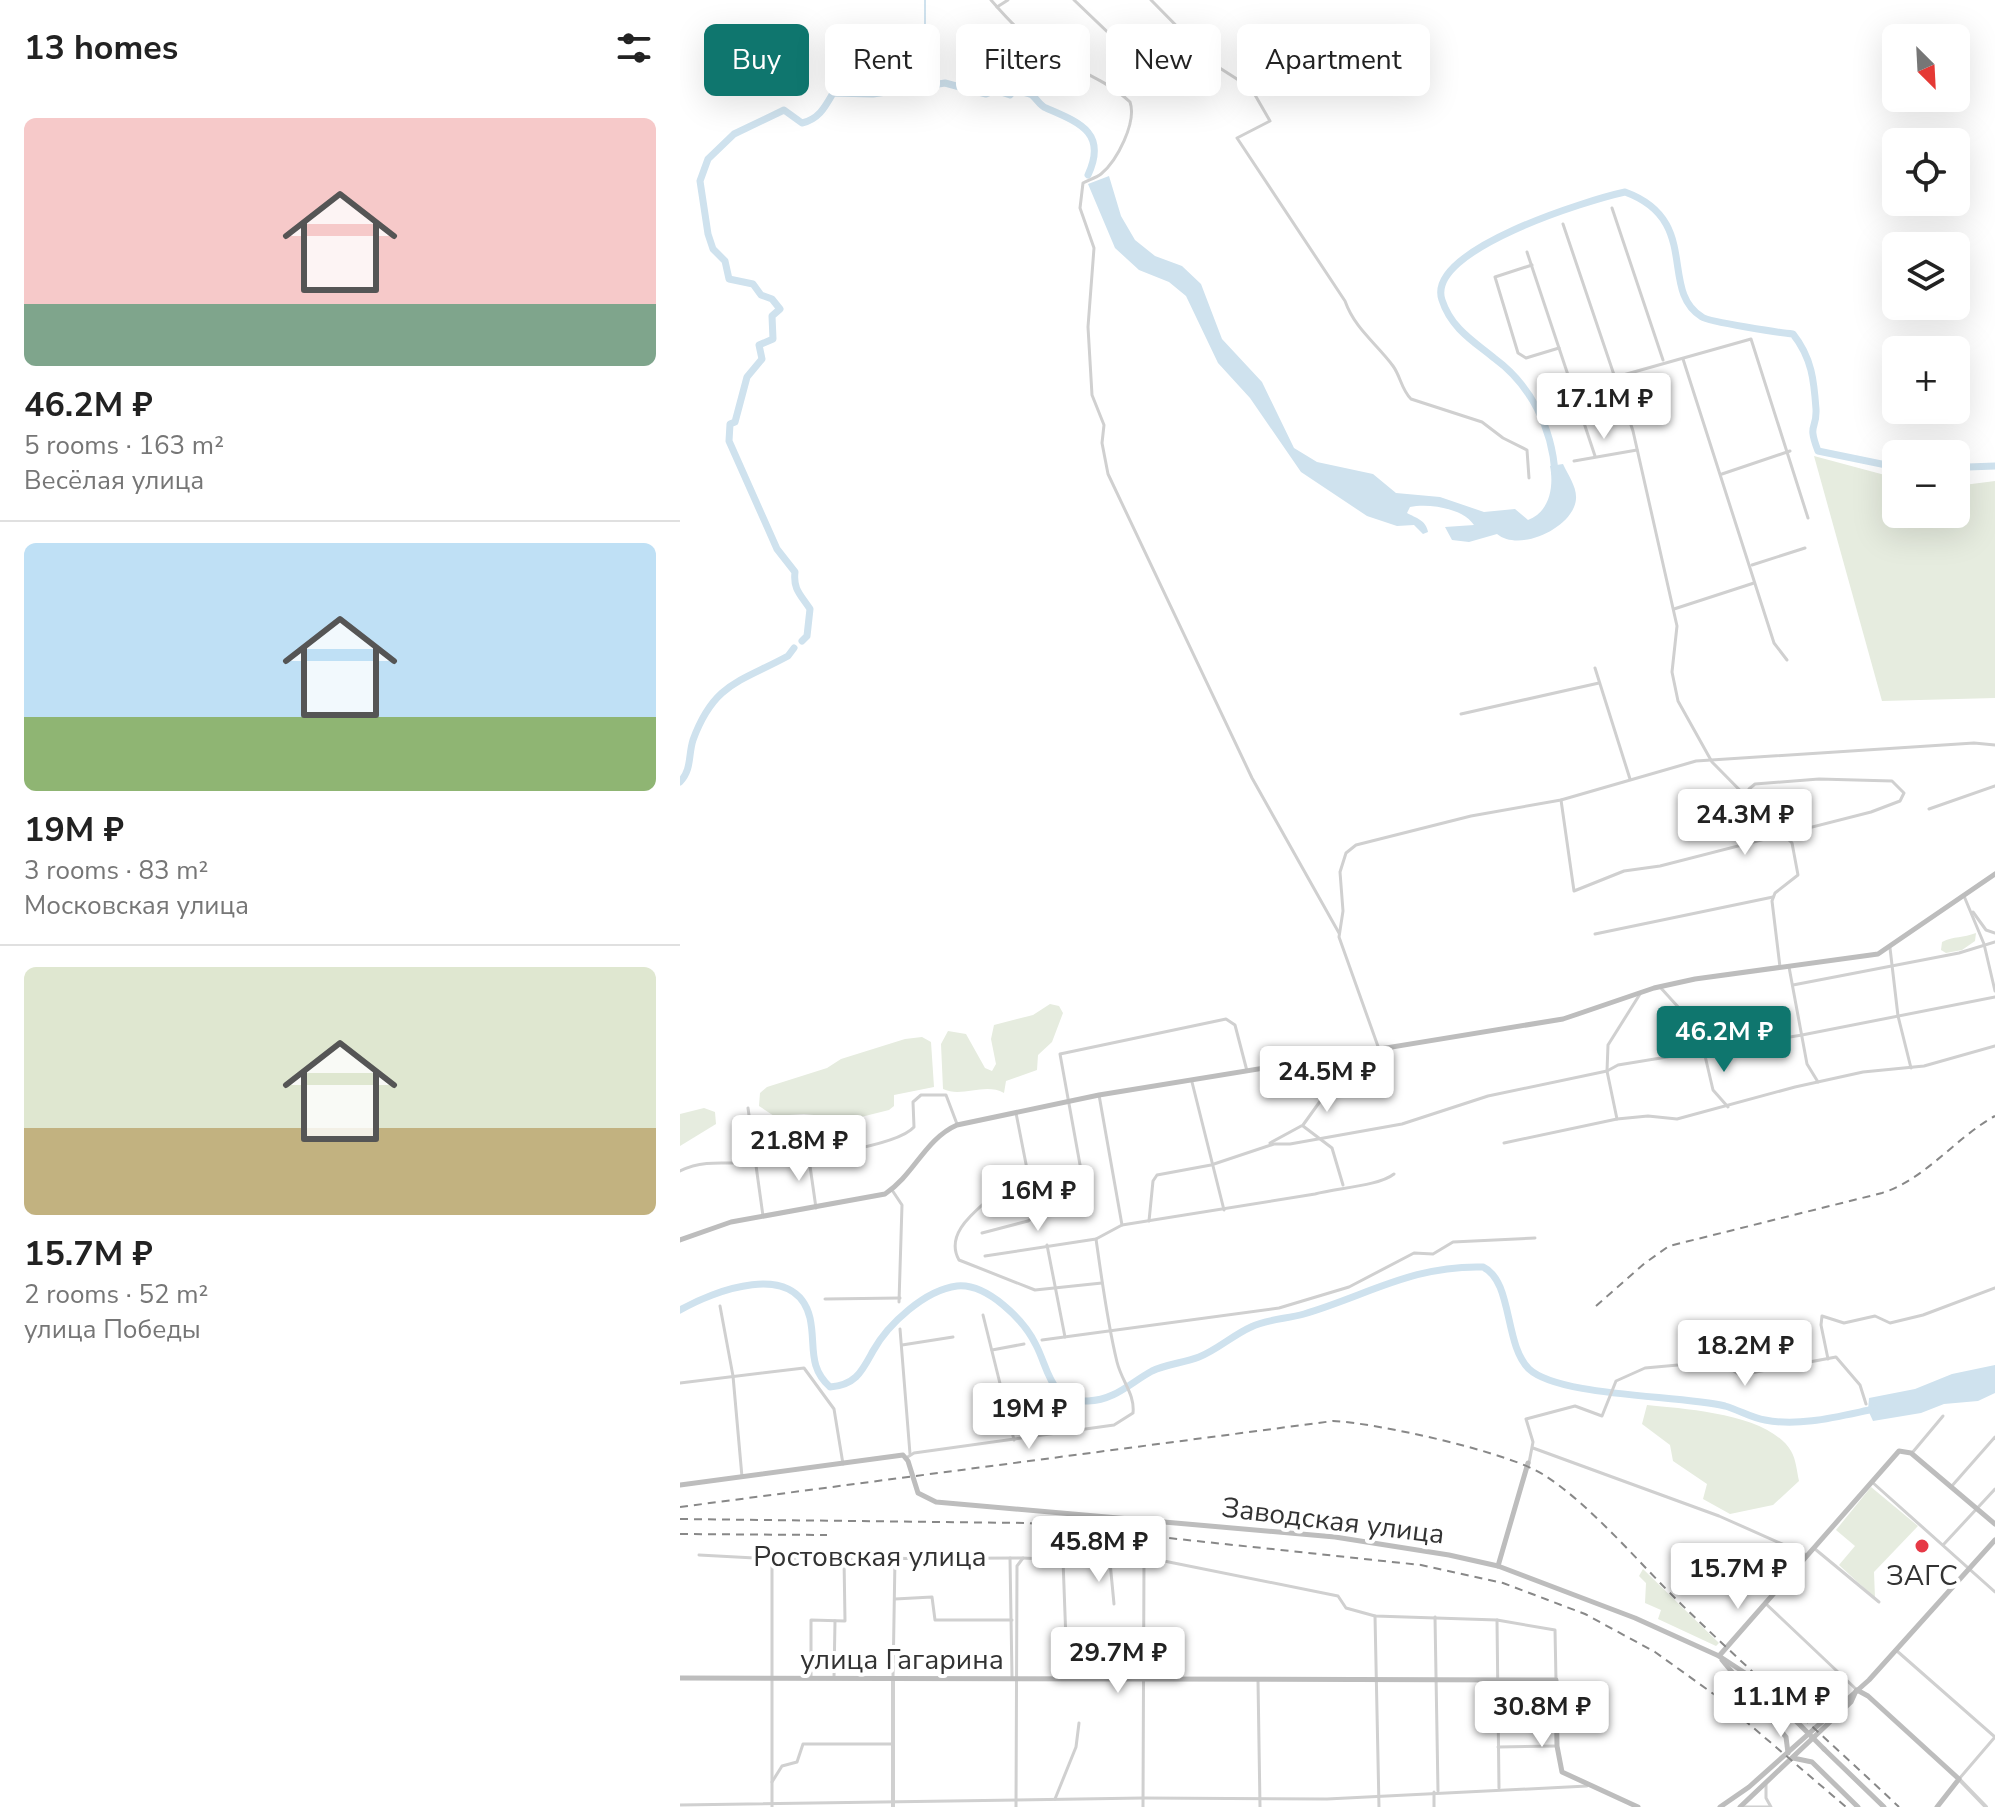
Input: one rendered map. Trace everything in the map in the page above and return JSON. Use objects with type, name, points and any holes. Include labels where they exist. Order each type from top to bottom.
[{"type":"main road","points":[[680,1240],[710,1227],[867,1200],[892,1190],[940,1134],[957,1125],[1099,1095],[1380,1052],[1563,1019],[1660,987],[1878,954],[1995,874]]},
{"type":"main road","points":[[1719,1656],[1899,1451],[1911,1453],[1995,1524]]},
{"type":"main road","points":[[680,1485],[908,1456]]},
{"type":"main road","name":"Заводская улица","points":[[908,1456],[915,1489],[931,1501],[1335,1537],[1498,1566],[1620,1612],[1719,1656]]},
{"type":"main road","points":[[1498,1566],[1528,1463]]},
{"type":"main road","points":[[1743,1807],[1897,1651],[1995,1540]]},
{"type":"main road","points":[[1719,1656],[1745,1673],[1884,1807]]},
{"type":"main road","points":[[1719,1656],[1786,1737],[1790,1756]]},
{"type":"main road","name":"улица Гагарина","points":[[680,1678],[1556,1680]]},
{"type":"main road","points":[[1556,1680],[1557,1746],[1562,1772],[1638,1807]]},
{"type":"main road","points":[[1857,1690],[1868,1696],[1959,1779],[1937,1807]]},
{"type":"main road","points":[[1720,1807],[1790,1756]]},
{"type":"main road","points":[[1790,1756],[1812,1762],[1858,1807]]},
{"type":"street","points":[[991,0],[1028,39],[1106,85]]},
{"type":"street","points":[[997,7],[1008,0]]},
{"type":"street","points":[[1074,0],[1106,31]]},
{"type":"street","points":[[1151,0],[1175,24]]},
{"type":"street","points":[[1221,68],[1248,84],[1270,121],[1237,138],[1345,301],[1358,329],[1395,369],[1404,392],[1411,399],[1482,422],[1503,438],[1527,450],[1529,478]]},
{"type":"street","points":[[1122,96],[1132,108],[1123,142],[1101,174],[1083,183],[1081,197],[1081,213],[1094,248],[1089,342],[1092,395],[1104,425],[1104,459],[1125,514],[1247,768],[1339,933]]},
{"type":"street","points":[[1612,208],[1664,362]]},
{"type":"street","points":[[1563,224],[1616,377],[1637,450],[1677,626],[1672,663],[1675,692],[1712,762],[1746,801],[1794,847],[1799,872],[1773,897],[1595,934]]},
{"type":"street","points":[[1527,252],[1595,456]]},
{"type":"street","points":[[1532,265],[1495,277],[1518,353],[1526,358],[1560,348]]},
{"type":"street","points":[[1616,377],[1751,339],[1790,451],[1808,518]]},
{"type":"street","points":[[1682,358],[1752,565],[1774,643],[1787,660]]},
{"type":"street","points":[[1574,461],[1637,450]]},
{"type":"street","points":[[1722,474],[1790,451]]},
{"type":"street","points":[[1752,565],[1805,548]]},
{"type":"street","points":[[1674,609],[1756,583]]},
{"type":"street","points":[[1595,668],[1630,779]]},
{"type":"street","points":[[1461,714],[1599,683]]},
{"type":"street","points":[[1380,1052],[1340,947],[1343,911],[1339,878],[1342,862],[1350,849],[1368,841],[1471,816],[1561,800],[1696,761],[1974,743],[1995,745]]},
{"type":"street","points":[[1561,800],[1574,891],[1633,869],[1660,866],[1871,812],[1903,798],[1902,787],[1892,781],[1854,779],[1765,783],[1752,786],[1746,801]]},
{"type":"street","points":[[1929,809],[1995,786]]},
{"type":"street","points":[[1964,895],[1984,944],[1995,991]]},
{"type":"street","points":[[1773,897],[1780,967]]},
{"type":"street","points":[[1971,911],[1986,930],[1995,933]]},
{"type":"street","points":[[1793,985],[1959,953],[1995,942]]},
{"type":"street","points":[[1890,948],[1898,1016],[1911,1068]]},
{"type":"street","points":[[1789,967],[1807,1064],[1818,1082]]},
{"type":"street","points":[[1660,987],[1699,1030],[1701,1051],[1709,1067],[1713,1090],[1728,1107]]},
{"type":"street","points":[[1617,1119],[1607,1071],[1610,1039],[1641,992]]},
{"type":"street","points":[[1267,1145],[1402,1124],[1507,1091],[1607,1071],[1618,1065],[1802,1035],[1995,997]]},
{"type":"street","points":[[1088,1209],[1060,1054],[1226,1019],[1235,1025],[1247,1071]]},
{"type":"street","points":[[1504,1143],[1617,1119],[1648,1116],[1677,1119],[1818,1082],[1863,1072],[1911,1068],[1995,1046]]},
{"type":"street","points":[[1149,1221],[1154,1178],[1211,1165],[1267,1145],[1303,1125],[1334,1082],[1365,1054]]},
{"type":"street","points":[[1192,1079],[1224,1210]]},
{"type":"street","points":[[680,1171],[702,1162],[755,1163],[903,1137],[914,1127],[913,1102],[921,1095],[944,1094],[957,1125]]},
{"type":"street","points":[[1099,1095],[1122,1225]]},
{"type":"street","points":[[748,1108],[763,1216]]},
{"type":"street","points":[[1016,1113],[1036,1216]]},
{"type":"street","points":[[803,1117],[816,1208]]},
{"type":"street","points":[[1303,1125],[1332,1148],[1343,1185]]},
{"type":"street","points":[[985,1256],[1096,1239],[1122,1225],[1315,1194],[1343,1185],[1382,1180],[1394,1174]]},
{"type":"street","points":[[825,1299],[900,1300],[902,1205],[892,1190]]},
{"type":"street","points":[[982,1233],[1020,1224],[1050,1204],[1071,1202],[1085,1192]]},
{"type":"street","points":[[989,1199],[957,1233],[955,1252],[959,1260],[1011,1278],[1028,1288],[1102,1283]]},
{"type":"street","points":[[1042,1340],[1279,1308],[1349,1287],[1414,1253],[1433,1254],[1453,1242],[1535,1238]]},
{"type":"street","points":[[900,1329],[908,1456],[1114,1425],[1133,1413],[1135,1400],[1126,1387],[1109,1331],[1096,1239]]},
{"type":"street","points":[[1047,1245],[1065,1337]]},
{"type":"street","points":[[1828,1360],[1822,1316],[1844,1323],[1875,1316],[1890,1323],[1932,1312],[1995,1288]]},
{"type":"street","points":[[720,1306],[733,1376],[742,1478]]},
{"type":"street","points":[[983,1315],[1014,1440]]},
{"type":"street","points":[[901,1346],[953,1337]]},
{"type":"street","points":[[992,1350],[1024,1344]]},
{"type":"street","points":[[1528,1463],[1533,1448],[1526,1419],[1575,1406],[1602,1416],[1612,1387],[1624,1375],[1650,1367],[1721,1363],[1736,1376],[1792,1363],[1839,1358],[1860,1385],[1866,1404]]},
{"type":"street","points":[[680,1383],[804,1368],[834,1409],[843,1464]]},
{"type":"street","points":[[1911,1453],[1943,1416]]},
{"type":"street","points":[[1951,1487],[1995,1437]]},
{"type":"street","points":[[1533,1448],[1719,1516],[1807,1555]]},
{"type":"street","points":[[1872,1482],[1995,1592]]},
{"type":"street","points":[[1944,1544],[1995,1489]]},
{"type":"street","points":[[1814,1548],[1879,1602]]},
{"type":"street","name":"Ростовская улица","points":[[699,1555],[772,1559],[1023,1558],[1110,1562],[1144,1557],[1338,1596],[1346,1608],[1375,1616],[1497,1620],[1555,1630],[1556,1680]]},
{"type":"street","points":[[1143,1807],[1146,1680],[1144,1557]]},
{"type":"street","points":[[811,1680],[811,1620],[845,1621],[844,1558]]},
{"type":"street","points":[[893,1804],[895,1558]]},
{"type":"street","points":[[1010,1558],[1015,1680]]},
{"type":"street","points":[[1016,1807],[1017,1566],[1023,1558]]},
{"type":"street","points":[[772,1559],[772,1806]]},
{"type":"street","points":[[1063,1560],[1066,1641]]},
{"type":"street","points":[[1110,1562],[1114,1604]]},
{"type":"street","points":[[895,1599],[932,1597],[935,1620],[1012,1620]]},
{"type":"street","points":[[1765,1603],[1857,1690]]},
{"type":"street","points":[[1375,1616],[1379,1807]]},
{"type":"street","points":[[1434,1807],[1438,1680],[1435,1617]]},
{"type":"street","points":[[1497,1620],[1499,1788]]},
{"type":"street","points":[[834,1680],[835,1621]]},
{"type":"street","points":[[1897,1651],[1995,1737],[1959,1779],[1986,1807]]},
{"type":"street","points":[[1258,1680],[1260,1807]]},
{"type":"street","points":[[1055,1799],[1076,1747],[1079,1723]]},
{"type":"street","points":[[772,1782],[782,1766],[797,1762],[803,1744],[893,1744]]},
{"type":"street","points":[[1498,1747],[1557,1746]]},
{"type":"street","points":[[1743,1807],[1770,1807],[1766,1798],[1766,1781]]},
{"type":"street","points":[[680,1805],[893,1804],[1015,1799],[1327,1799],[1587,1786]]},
{"type":"shaded area","points":[[1814,456],[1882,474],[1882,528],[1970,528],[1970,484],[1995,481],[1995,698],[1882,701]]},
{"type":"shaded area","points":[[1976,933],[1975,941],[1962,950],[1946,953],[1941,950],[1942,942]]},
{"type":"shaded area","points":[[1050,1004],[1059,1006],[1063,1013],[1052,1042],[1038,1055],[1037,1070],[1006,1081],[1004,1093],[989,1089],[958,1092],[943,1089],[941,1044],[948,1031],[966,1034],[985,1068],[992,1071],[996,1064],[991,1039],[994,1025],[1033,1015]]},
{"type":"shaded area","points":[[922,1037],[931,1042],[934,1087],[894,1095],[894,1106],[889,1110],[853,1119],[804,1114],[774,1116],[759,1106],[760,1093],[767,1087],[827,1068],[841,1059],[905,1039]]},
{"type":"shaded area","points":[[704,1108],[715,1112],[716,1124],[680,1146],[680,1114]]},
{"type":"shaded area","points":[[1647,1405],[1726,1416],[1765,1429],[1791,1451],[1799,1481],[1773,1505],[1730,1514],[1703,1499],[1707,1484],[1673,1461],[1670,1445],[1642,1424]]},
{"type":"shaded area","points":[[1871,1487],[1918,1526],[1874,1572],[1875,1598],[1839,1565],[1855,1546],[1836,1530]]},
{"type":"shaded area","points":[[1643,1569],[1719,1643],[1716,1646],[1658,1619],[1661,1610],[1645,1603],[1646,1583],[1639,1576]]},
{"type":"water","points":[[1109,176],[1121,216],[1135,240],[1155,256],[1182,266],[1201,284],[1222,339],[1262,382],[1294,448],[1317,462],[1373,474],[1396,493],[1440,497],[1484,512],[1515,509],[1528,520],[1541,511],[1549,498],[1550,466],[1563,464],[1576,495],[1573,509],[1566,519],[1532,539],[1507,539],[1497,534],[1469,542],[1452,540],[1445,527],[1474,525],[1462,514],[1435,506],[1410,507],[1407,513],[1427,528],[1428,532],[1423,534],[1414,525],[1397,526],[1367,516],[1301,472],[1250,398],[1218,363],[1186,296],[1169,282],[1139,270],[1115,248],[1088,184]]},
{"type":"water","points":[[1995,1365],[1995,1393],[1978,1401],[1944,1404],[1921,1413],[1873,1421],[1868,1410],[1869,1398],[1915,1389],[1952,1374]]},
{"type":"waterway","points":[[925,0],[925,24]]},
{"type":"waterway","points":[[802,641],[807,636],[810,609],[796,587],[795,572],[777,549],[729,441],[730,424],[735,422],[747,377],[762,359],[759,345],[773,339],[772,316],[780,309],[772,299],[761,295],[753,284],[729,279],[725,261],[713,249],[700,181],[708,159],[734,134],[784,110],[802,123],[813,119],[833,93],[873,94],[945,83],[986,94],[995,90],[1010,95],[1015,89],[1032,95],[1044,107],[1079,124],[1092,139],[1094,148],[1088,175]]},
{"type":"waterway","points":[[1555,473],[1544,424],[1529,394],[1507,369],[1451,318],[1442,300],[1443,281],[1458,263],[1513,230],[1578,205],[1625,192],[1649,204],[1663,220],[1672,237],[1682,290],[1689,305],[1702,317],[1793,334],[1811,370],[1816,409],[1813,435],[1818,451],[1882,464]]},
{"type":"waterway","points":[[1970,467],[1995,466]]},
{"type":"waterway","points":[[680,782],[688,767],[693,740],[710,706],[730,686],[788,656],[794,648]]},
{"type":"waterway","points":[[680,1310],[712,1295],[752,1285],[788,1289],[802,1300],[810,1318],[815,1363],[830,1387],[839,1386],[857,1376],[888,1330],[920,1301],[945,1289],[969,1287],[992,1297],[1023,1325],[1058,1391],[1066,1397],[1088,1401],[1114,1394],[1158,1369],[1206,1354],[1257,1324],[1304,1314],[1412,1276],[1483,1267],[1493,1274],[1499,1285],[1521,1358],[1529,1369],[1544,1378],[1593,1390],[1705,1402],[1778,1422],[1820,1420],[1874,1409]]},
{"type":"railway","points":[[1596,1306],[1669,1246],[1898,1187],[1995,1116]]},
{"type":"railway","points":[[680,1507],[1333,1421],[1442,1440],[1527,1466],[1562,1488],[1597,1518],[1708,1630],[1899,1807]]},
{"type":"railway","points":[[680,1519],[1028,1523],[1421,1565],[1503,1583],[1585,1614],[1655,1652],[1715,1695],[1846,1807]]},
{"type":"railway","points":[[680,1534],[827,1535]]},
{"type":"place","name":"ЗАГС","points":[[1922,1546]]}]
